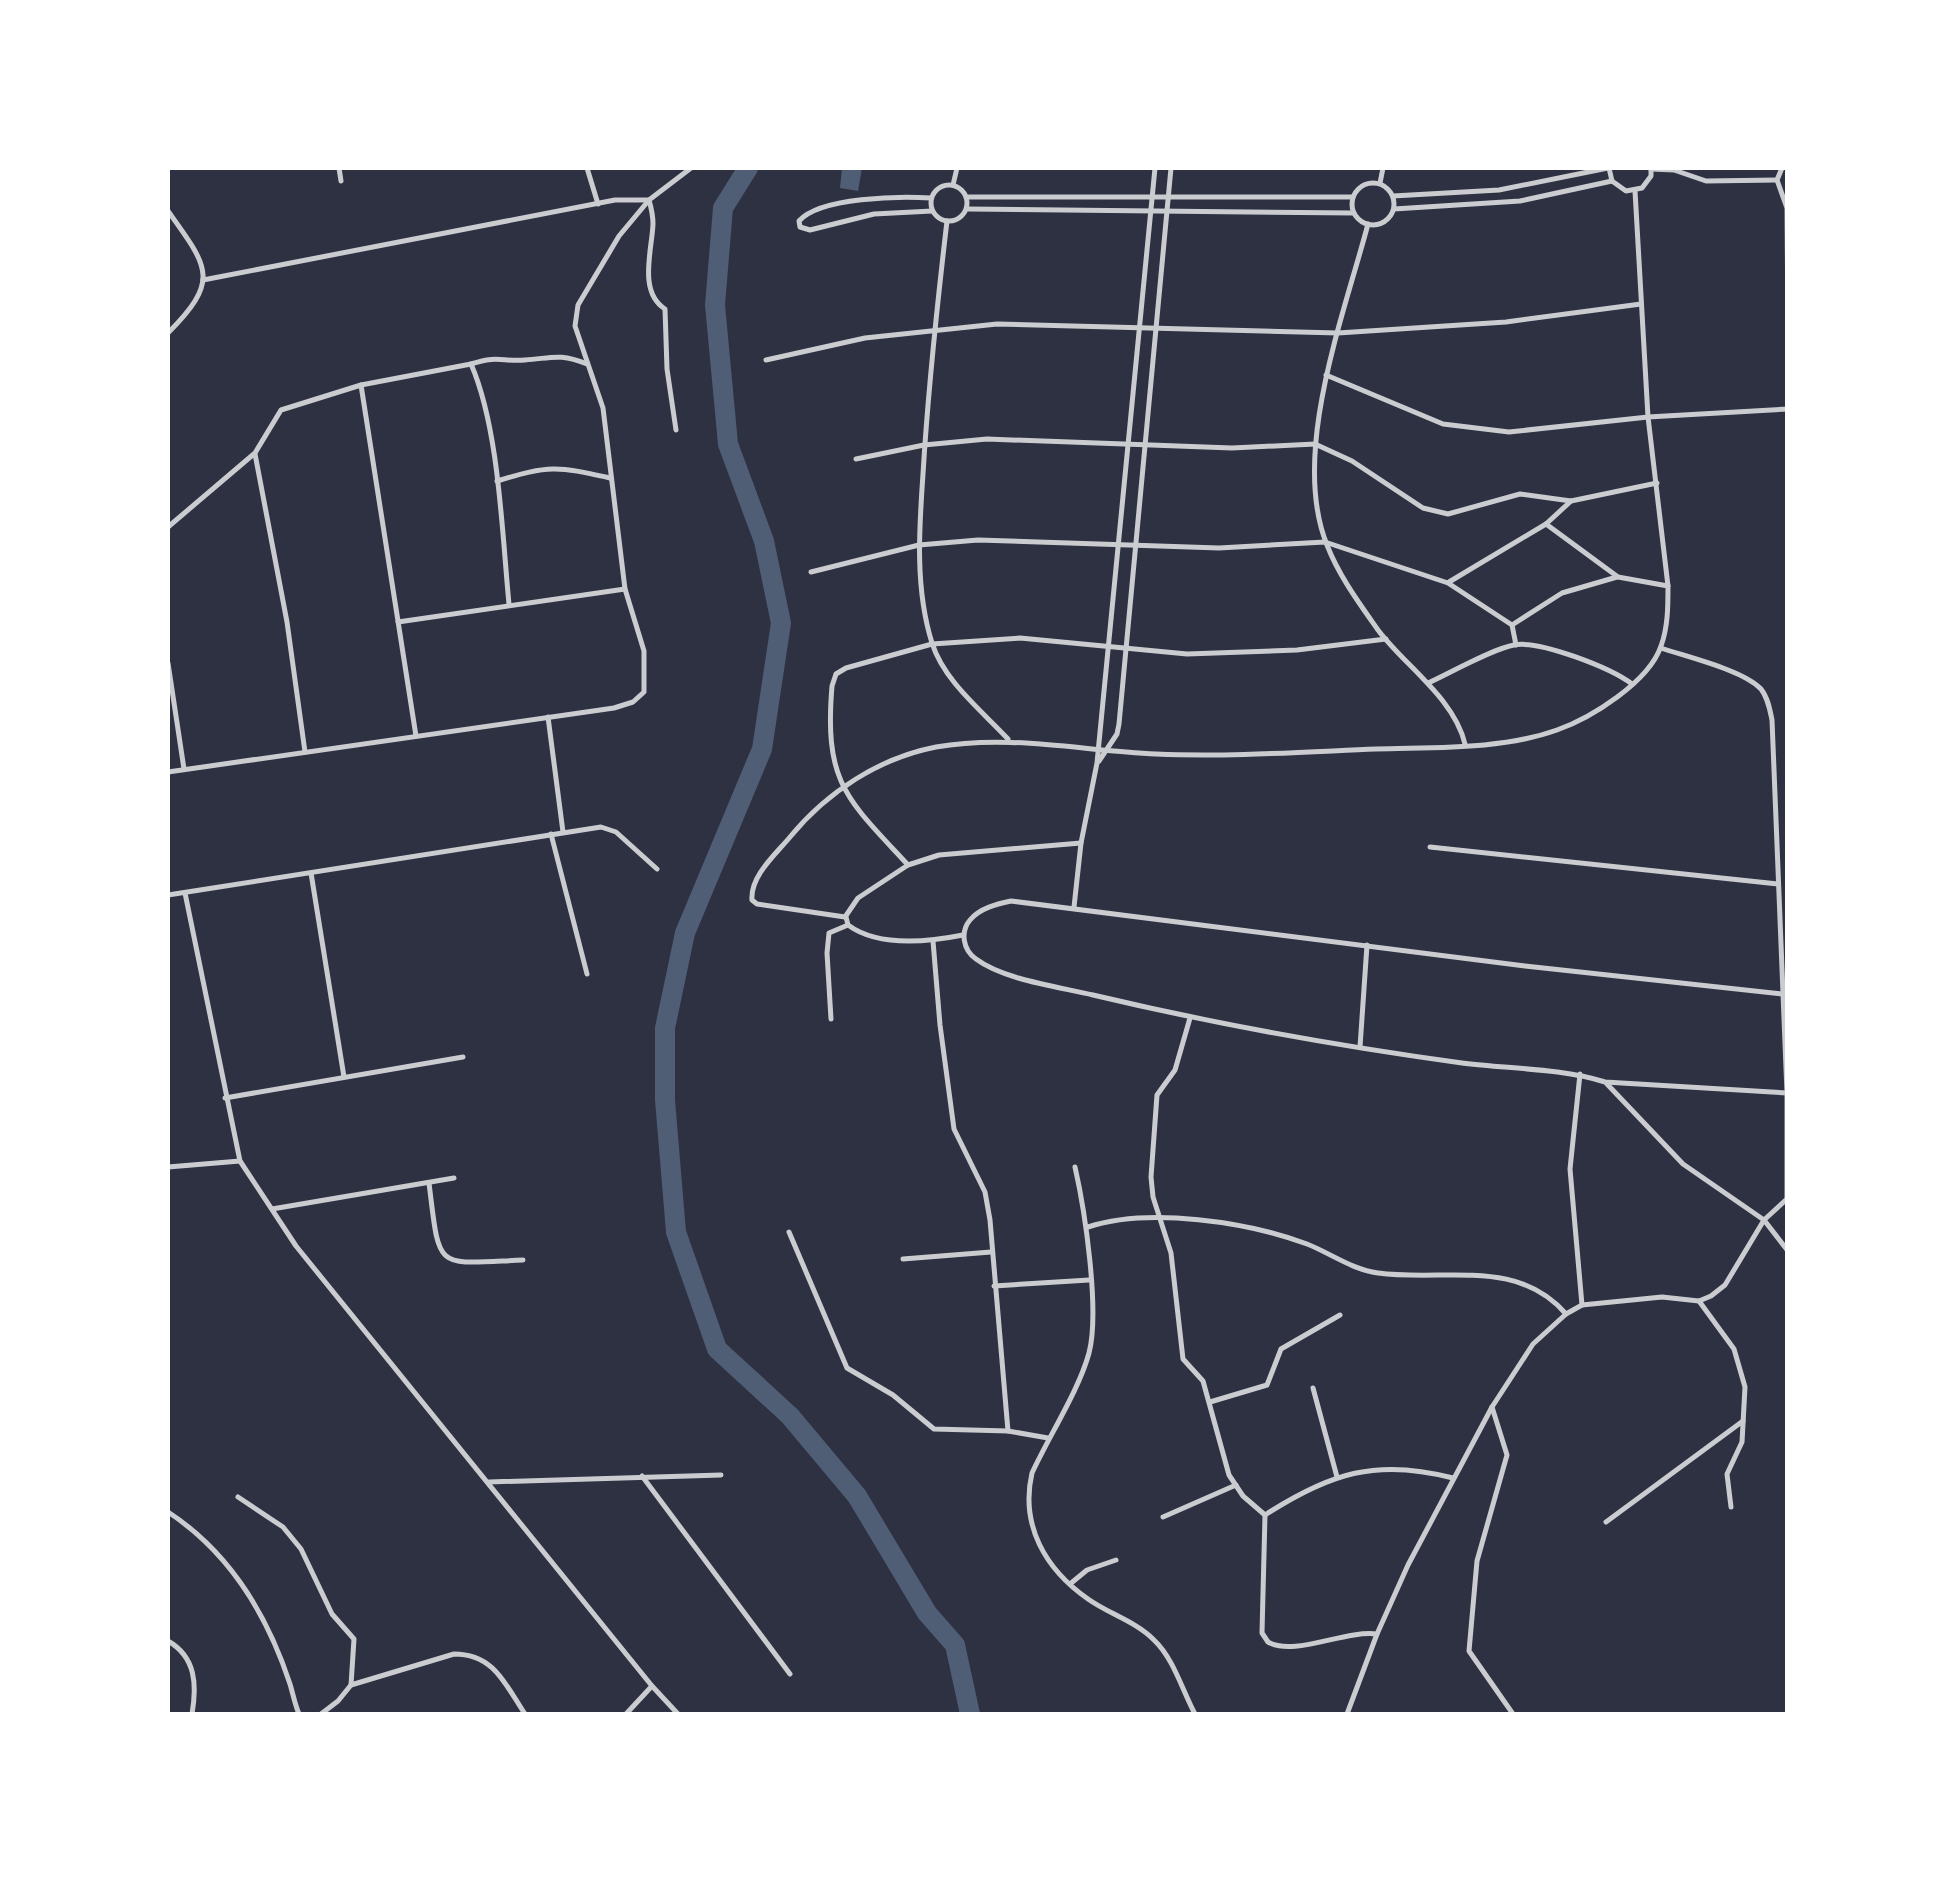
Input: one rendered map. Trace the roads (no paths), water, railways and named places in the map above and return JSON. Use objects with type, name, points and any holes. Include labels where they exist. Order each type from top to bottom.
[{"type":"street","points":[[339,168],[341,181]]},
{"type":"street","points":[[587,168],[598,204]]},
{"type":"street","points":[[168,772],[614,708],[633,702],[644,692],[644,652],[625,590],[603,408],[575,326],[578,304],[619,236],[650,200],[692,168]]},
{"type":"street","points":[[953,185],[956,168]]},
{"type":"street","points":[[1074,907],[1080,844],[1098,750],[1155,168]]},
{"type":"street","points":[[1096,763],[1108,750],[1120,724],[1171,168]]},
{"type":"street","points":[[1380,183],[1383,168]]},
{"type":"street","points":[[1393,196],[1499,190],[1609,168],[1612,181],[1626,192],[1647,183],[1651,168],[1674,170],[1706,181],[1777,180]]},
{"type":"street","points":[[1782,168],[1777,180],[1787,208],[1788,331]]},
{"type":"street","points":[[1394,209],[1501,204],[1612,181]]},
{"type":"street","points":[[966,208],[1354,213],[1368,224],[1384,222],[1394,209],[1393,196],[1380,183]]},
{"type":"street","points":[[1354,213],[1352,198],[1363,185],[1380,183]]},
{"type":"street","points":[[932,211],[931,198],[939,187],[953,185],[966,196],[1352,198]]},
{"type":"street","points":[[846,916],[766,906],[752,900],[751,894],[759,876],[795,831],[842,788],[872,770],[924,750],[1009,740],[1098,750],[1247,755],[1506,742],[1556,731],[1583,720],[1632,684],[1661,648],[1668,613],[1648,417],[1635,191]]},
{"type":"street","points":[[931,198],[870,198],[808,213],[799,221],[800,227],[810,230],[874,214],[932,211],[947,221],[959,218],[966,208],[966,196]]},
{"type":"street","points":[[203,280],[598,204],[650,200]]},
{"type":"street","points":[[650,200],[650,290],[657,304],[665,309],[667,370],[676,430]]},
{"type":"street","points":[[168,212],[195,250],[203,280],[201,296],[168,333]]},
{"type":"street","points":[[947,221],[934,329],[918,545],[932,644],[956,684],[1009,740]]},
{"type":"street","points":[[1368,224],[1326,376],[1316,444],[1318,499],[1325,542],[1343,579],[1386,640],[1428,683],[1462,732],[1465,744]]},
{"type":"street","points":[[766,360],[865,338],[1030,322],[1140,329],[1338,332],[1493,323],[1641,304]]},
{"type":"street","points":[[168,527],[255,453],[282,410],[360,385],[490,358],[522,361],[552,355],[588,364]]},
{"type":"street","points":[[470,364],[479,384],[497,481],[509,604]]},
{"type":"street","points":[[1326,376],[1444,424],[1509,432],[1648,417],[1788,410]]},
{"type":"street","points":[[360,385],[416,736]]},
{"type":"street","points":[[856,459],[924,446],[1023,438],[1232,448],[1316,444],[1352,461],[1434,513],[1448,514],[1520,494],[1571,501],[1657,484]]},
{"type":"street","points":[[255,453],[287,622],[305,752]]},
{"type":"street","points":[[497,481],[543,467],[612,478]]},
{"type":"street","points":[[1448,583],[1546,524],[1571,501]]},
{"type":"street","points":[[1546,524],[1618,577]]},
{"type":"street","points":[[810,572],[918,545],[1009,539],[1137,547],[1246,548],[1325,542],[1448,583],[1512,625],[1516,644]]},
{"type":"street","points":[[1512,625],[1562,593],[1618,577],[1668,586]]},
{"type":"street","points":[[398,622],[625,590]]},
{"type":"street","points":[[908,865],[852,804],[834,766],[830,701],[836,674],[846,668],[932,644],[1020,638],[1127,650],[1241,654],[1386,640]]},
{"type":"street","points":[[1428,683],[1516,644],[1586,661],[1632,684]]},
{"type":"street","points":[[1347,1714],[1408,1565],[1492,1407],[1533,1344],[1582,1305],[1662,1297],[1699,1301],[1725,1284],[1764,1220],[1787,1198],[1787,1093],[1772,720],[1768,701],[1760,688],[1743,678],[1661,648]]},
{"type":"street","points":[[168,662],[184,769]]},
{"type":"street","points":[[548,717],[563,832]]},
{"type":"street","points":[[168,895],[601,827],[616,832],[657,869]]},
{"type":"street","points":[[551,834],[587,974]]},
{"type":"street","points":[[963,935],[933,941],[870,937],[848,925],[846,916],[858,898],[908,865],[961,852],[1080,844]]},
{"type":"street","points":[[1430,848],[1778,884]]},
{"type":"street","points":[[311,873],[344,1077]]},
{"type":"street","points":[[185,893],[240,1161],[308,1261],[678,1714]]},
{"type":"street","points":[[1783,994],[1011,902],[994,905],[968,921],[963,935],[974,958],[990,966],[1190,1018],[1462,1063],[1580,1074],[1605,1082],[1787,1093]]},
{"type":"street","points":[[831,1019],[827,954],[830,934],[848,925]]},
{"type":"street","points":[[933,941],[954,1129],[985,1192],[1008,1431]]},
{"type":"street","points":[[1360,1047],[1368,946]]},
{"type":"street","points":[[1190,1018],[1176,1070],[1157,1096],[1151,1177],[1154,1197],[1173,1270],[1183,1359],[1203,1381],[1221,1451],[1236,1485],[1265,1515]]},
{"type":"street","points":[[225,1098],[463,1057]]},
{"type":"street","points":[[1580,1074],[1570,1168],[1582,1305]]},
{"type":"street","points":[[1605,1082],[1682,1164],[1764,1220],[1784,1238],[1788,1251]]},
{"type":"street","points":[[168,1168],[240,1161]]},
{"type":"street","points":[[1076,1168],[1088,1227],[1090,1351],[1032,1473],[1028,1515],[1046,1556],[1070,1584],[1157,1642],[1195,1714]]},
{"type":"street","points":[[272,1209],[454,1178]]},
{"type":"street","points":[[429,1182],[441,1254],[450,1261],[464,1263],[523,1260]]},
{"type":"street","points":[[1088,1227],[1162,1219],[1220,1221],[1294,1240],[1374,1273],[1506,1276],[1553,1298],[1566,1314]]},
{"type":"street","points":[[789,1232],[847,1368],[893,1396],[934,1430],[1008,1431],[1048,1438]]},
{"type":"street","points":[[904,1259],[991,1252]]},
{"type":"street","points":[[994,1286],[1089,1280]]},
{"type":"street","points":[[1699,1301],[1734,1349],[1745,1387],[1742,1442],[1728,1474],[1731,1508]]},
{"type":"street","points":[[1210,1402],[1268,1385],[1281,1349],[1340,1315]]},
{"type":"street","points":[[1313,1388],[1338,1477]]},
{"type":"street","points":[[1492,1407],[1507,1455],[1477,1561],[1469,1650],[1514,1714]]},
{"type":"street","points":[[1606,1522],[1745,1419]]},
{"type":"street","points":[[1265,1515],[1296,1495],[1338,1477],[1385,1468],[1422,1470],[1453,1478]]},
{"type":"street","points":[[488,1482],[721,1474]]},
{"type":"street","points":[[642,1476],[790,1674]]},
{"type":"street","points":[[1162,1516],[1236,1485]]},
{"type":"street","points":[[238,1497],[284,1527],[301,1549],[332,1614],[354,1638],[351,1684],[321,1714]]},
{"type":"street","points":[[168,1512],[202,1537],[244,1584],[289,1681],[298,1714]]},
{"type":"street","points":[[1265,1515],[1260,1617],[1262,1634],[1268,1642],[1286,1647],[1348,1634],[1377,1634]]},
{"type":"street","points":[[1070,1584],[1087,1570],[1116,1560]]},
{"type":"street","points":[[168,1641],[182,1650],[190,1664],[195,1680],[192,1714]]},
{"type":"street","points":[[351,1684],[454,1654],[471,1654],[484,1659],[495,1670],[525,1714]]},
{"type":"street","points":[[626,1714],[652,1686]]},
{"type":"water","points":[[842,168],[862,168],[858,191],[840,188]]},
{"type":"waterway","points":[[748,168],[723,208],[715,305],[728,444],[764,541],[781,623],[762,749],[685,933],[665,1028],[665,1100],[676,1232],[717,1349],[790,1416],[857,1496],[927,1613],[955,1645],[970,1714]]}]
